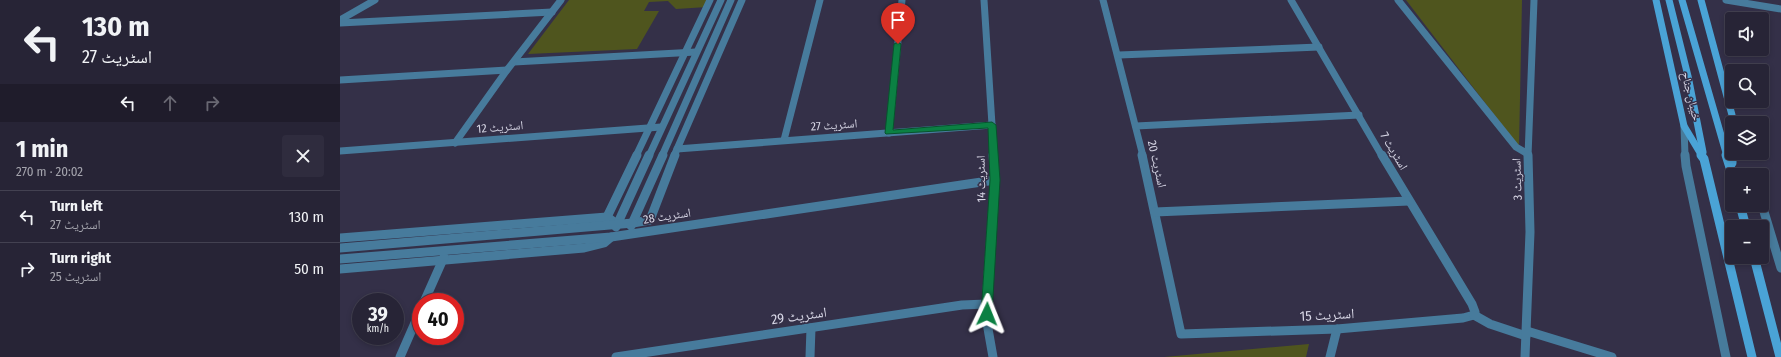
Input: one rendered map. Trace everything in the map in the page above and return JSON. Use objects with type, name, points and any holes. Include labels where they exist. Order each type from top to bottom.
[{"type":"main road","name":"خیبان جناح","points":[[1656,0],[1684,126],[1704,159],[1752,357]]},
{"type":"main road","points":[[1669,0],[1688,76],[1704,159]]},
{"type":"main road","points":[[1682,0],[1731,168]]},
{"type":"main road","points":[[1701,0],[1732,115],[1733,168]]},
{"type":"main road","points":[[1756,264],[1780,357]]},
{"type":"street","points":[[340,20],[375,0]]},
{"type":"street","points":[[455,143],[507,70],[560,0]]},
{"type":"street","points":[[607,218],[710,0]]},
{"type":"street","points":[[340,269],[584,248],[604,243],[611,237],[721,0]]},
{"type":"street","points":[[627,234],[731,0]]},
{"type":"street","points":[[647,231],[678,149],[742,0]]},
{"type":"street","points":[[784,140],[820,0]]},
{"type":"street","points":[[889,133],[902,0]]},
{"type":"street","name":"اسٹریٹ 14","points":[[984,0],[995,180],[986,304],[987,323],[993,357]]},
{"type":"street","name":"اسٹریٹ 20","points":[[1103,0],[1119,55],[1136,126],[1181,334]]},
{"type":"street","name":"اسٹریٹ 7","points":[[1291,0],[1409,201],[1472,304],[1476,312],[1474,314]]},
{"type":"street","points":[[1398,0],[1516,147],[1528,154]]},
{"type":"street","name":"اسٹریٹ 3","points":[[1525,357],[1530,232],[1528,154],[1534,0]]},
{"type":"street","points":[[1726,0],[1781,9]]},
{"type":"street","points":[[340,23],[552,12]]},
{"type":"street","points":[[1119,55],[1319,47]]},
{"type":"street","points":[[514,62],[696,52]]},
{"type":"street","points":[[340,80],[507,70]]},
{"type":"street","points":[[1136,126],[1359,115]]},
{"type":"street","name":"اسٹریٹ 27","points":[[678,149],[992,125]]},
{"type":"street","points":[[1684,126],[1686,166],[1726,357]]},
{"type":"street","name":"اسٹریٹ 12","points":[[340,151],[661,127]]},
{"type":"street","name":"اسٹریٹ 28","points":[[340,259],[611,237],[995,180]]},
{"type":"street","points":[[1155,212],[1409,201]]},
{"type":"street","points":[[1764,212],[1781,268]]},
{"type":"street","points":[[340,238],[607,218],[617,224]]},
{"type":"street","name":"اسٹریٹ 28","points":[[340,248],[633,223],[650,220]]},
{"type":"street","points":[[428,293],[442,260],[449,250]]},
{"type":"street","name":"اسٹریٹ 29","points":[[623,356],[962,305],[986,304]]},
{"type":"street","points":[[1474,314],[1490,324],[1612,357]]},
{"type":"street","name":"اسٹریٹ 15","points":[[1181,334],[1337,329],[1463,318],[1474,314]]},
{"type":"street","points":[[810,357],[811,328]]},
{"type":"street","points":[[1330,357],[1337,329]]},
{"type":"street","points":[[400,357],[412,330]]},
{"type":"green space","points":[[569,0],[711,0],[707,7],[676,9],[668,1],[649,2],[644,11],[659,11],[637,49],[528,54]]},
{"type":"green space","points":[[1406,0],[1522,0],[1519,147]]},
{"type":"green space","points":[[1309,344],[1306,357],[1164,357]]},
{"type":"route","points":[[898,44],[889,133],[992,125],[995,180],[989,280],[986,304],[987,314]]}]
